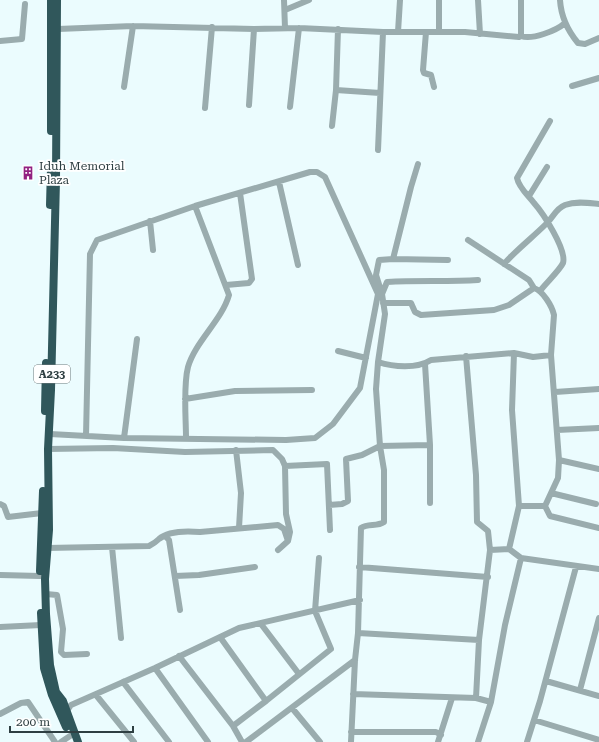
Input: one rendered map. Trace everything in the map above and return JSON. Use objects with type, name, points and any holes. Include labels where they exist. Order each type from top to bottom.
[{"type":"highway","name":"A233","points":[[51,0],[53,180],[50,434],[48,450],[46,530],[40,576],[41,625],[44,668],[52,696],[72,739]]},
{"type":"highway","name":"A233","points":[[57,0],[58,30],[42,513],[48,548],[46,594],[50,665],[56,692],[62,701],[78,742]]},
{"type":"street","points":[[284,0],[285,28]]},
{"type":"street","points":[[285,10],[309,0]]},
{"type":"street","points":[[398,32],[400,0]]},
{"type":"street","points":[[439,0],[439,32]]},
{"type":"street","points":[[478,0],[480,34]]},
{"type":"street","points":[[521,0],[521,36]]},
{"type":"street","points":[[560,0],[560,8],[565,23],[578,43],[585,44],[599,38]]},
{"type":"street","points":[[0,41],[22,39],[25,4]]},
{"type":"street","points":[[58,30],[133,26],[254,29],[299,28],[521,36],[537,35],[560,27],[565,23]]},
{"type":"street","points":[[124,87],[133,26]]},
{"type":"street","points":[[205,108],[212,27]]},
{"type":"street","points":[[290,107],[299,28]]},
{"type":"street","points":[[249,105],[254,29]]},
{"type":"street","points":[[332,126],[336,90],[338,30]]},
{"type":"street","points":[[378,150],[383,32]]},
{"type":"street","points":[[426,32],[423,70],[424,73],[431,75],[434,86]]},
{"type":"street","points":[[572,86],[599,78]]},
{"type":"street","points":[[336,90],[380,93]]},
{"type":"street","points":[[383,303],[411,303],[415,312],[421,316],[475,313],[502,308],[537,290],[563,264],[564,257],[558,242],[537,206],[518,184],[517,178],[550,121]]},
{"type":"street","points":[[393,259],[418,164]]},
{"type":"street","points":[[529,196],[547,166]]},
{"type":"street","points":[[50,434],[86,436],[124,438],[286,440],[315,438],[333,424],[360,388],[378,294],[328,180],[321,173],[310,172],[195,206],[97,240],[90,254],[86,436]]},
{"type":"street","points":[[279,182],[298,265]]},
{"type":"street","points":[[226,285],[249,283],[252,279],[240,193]]},
{"type":"street","points":[[504,264],[519,246],[547,223],[556,209],[566,205],[578,203],[599,204]]},
{"type":"street","points":[[186,438],[185,399],[188,367],[228,300],[229,295],[195,206]]},
{"type":"street","points":[[150,221],[153,250]]},
{"type":"street","points":[[468,240],[528,280],[552,308],[554,314],[551,355],[559,460],[558,478],[545,506]]},
{"type":"street","points":[[351,742],[360,600],[359,567],[361,528],[366,525],[380,524],[384,522],[384,470],[380,446],[376,388],[385,314],[382,294],[376,275],[378,262],[379,260],[393,259],[448,260]]},
{"type":"street","points":[[382,294],[387,282],[417,280],[442,282],[478,280]]},
{"type":"street","points":[[124,438],[137,340]]},
{"type":"street","points":[[338,351],[366,358]]},
{"type":"street","points":[[378,362],[389,366],[425,364],[431,360],[466,356],[514,353],[533,357],[551,355]]},
{"type":"street","points":[[509,549],[519,506],[512,410],[514,353]]},
{"type":"street","points":[[466,356],[476,475],[477,522],[488,531],[490,550],[488,577],[479,640],[476,698]]},
{"type":"street","points":[[425,364],[430,445],[430,503]]},
{"type":"street","points":[[555,392],[599,389]]},
{"type":"street","points":[[185,399],[236,391],[312,390]]},
{"type":"street","points":[[557,430],[599,428]]},
{"type":"street","points":[[329,505],[342,504],[348,501],[346,459],[362,455],[380,446],[430,445]]},
{"type":"street","points":[[48,450],[113,448],[185,452],[273,450],[282,459],[285,466],[286,514],[290,532],[288,541],[278,550]]},
{"type":"street","points":[[236,450],[241,493],[239,528]]},
{"type":"street","points":[[559,460],[599,469]]},
{"type":"street","points":[[285,466],[327,464],[330,530]]},
{"type":"street","points":[[551,493],[596,504]]},
{"type":"street","points":[[0,504],[4,506],[8,517],[42,513]]},
{"type":"street","points":[[519,506],[545,506]]},
{"type":"street","points":[[545,506],[550,516],[599,528]]},
{"type":"street","points":[[278,525],[286,514]]},
{"type":"street","points":[[48,548],[149,546],[165,536],[188,531],[200,532],[278,525],[284,529],[288,541]]},
{"type":"street","points":[[165,536],[169,540],[180,610]]},
{"type":"street","points":[[112,547],[121,638]]},
{"type":"street","points":[[490,550],[509,549],[521,558],[576,567],[599,569]]},
{"type":"street","points":[[233,726],[331,649],[315,611],[319,558]]},
{"type":"street","points":[[478,742],[491,702],[505,624],[521,558]]},
{"type":"street","points":[[175,576],[199,575],[255,567]]},
{"type":"street","points":[[359,567],[488,577]]},
{"type":"street","points":[[527,742],[546,680],[576,567]]},
{"type":"street","points":[[0,575],[40,576]]},
{"type":"street","points":[[46,594],[57,595],[63,629],[61,652],[64,655],[87,654]]},
{"type":"street","points":[[66,712],[71,705],[155,668],[239,628],[360,600]]},
{"type":"street","points":[[580,690],[599,618]]},
{"type":"street","points":[[261,624],[299,674]]},
{"type":"street","points":[[0,627],[41,625]]},
{"type":"street","points":[[358,633],[479,640]]},
{"type":"street","points":[[220,637],[266,701]]},
{"type":"street","points":[[179,656],[233,726],[242,742]]},
{"type":"street","points":[[246,742],[256,736],[355,660]]},
{"type":"street","points":[[155,668],[208,742]]},
{"type":"street","points":[[546,680],[599,696]]},
{"type":"street","points":[[123,682],[169,742]]},
{"type":"street","points":[[353,694],[476,698],[491,702]]},
{"type":"street","points":[[96,695],[134,742]]},
{"type":"street","points":[[438,742],[452,698]]},
{"type":"street","points":[[62,701],[71,705]]},
{"type":"street","points":[[0,714],[21,703],[28,702],[55,742]]},
{"type":"street","points":[[292,708],[320,742]]},
{"type":"street","points":[[534,720],[599,740]]},
{"type":"street","points":[[351,732],[436,732],[441,735]]},
{"type":"street","points":[[256,736],[261,742]]},
{"type":"street","points":[[61,742],[72,739]]},
{"type":"place","name":"Iduh Memorial Plaza","points":[[28,173]]}]
